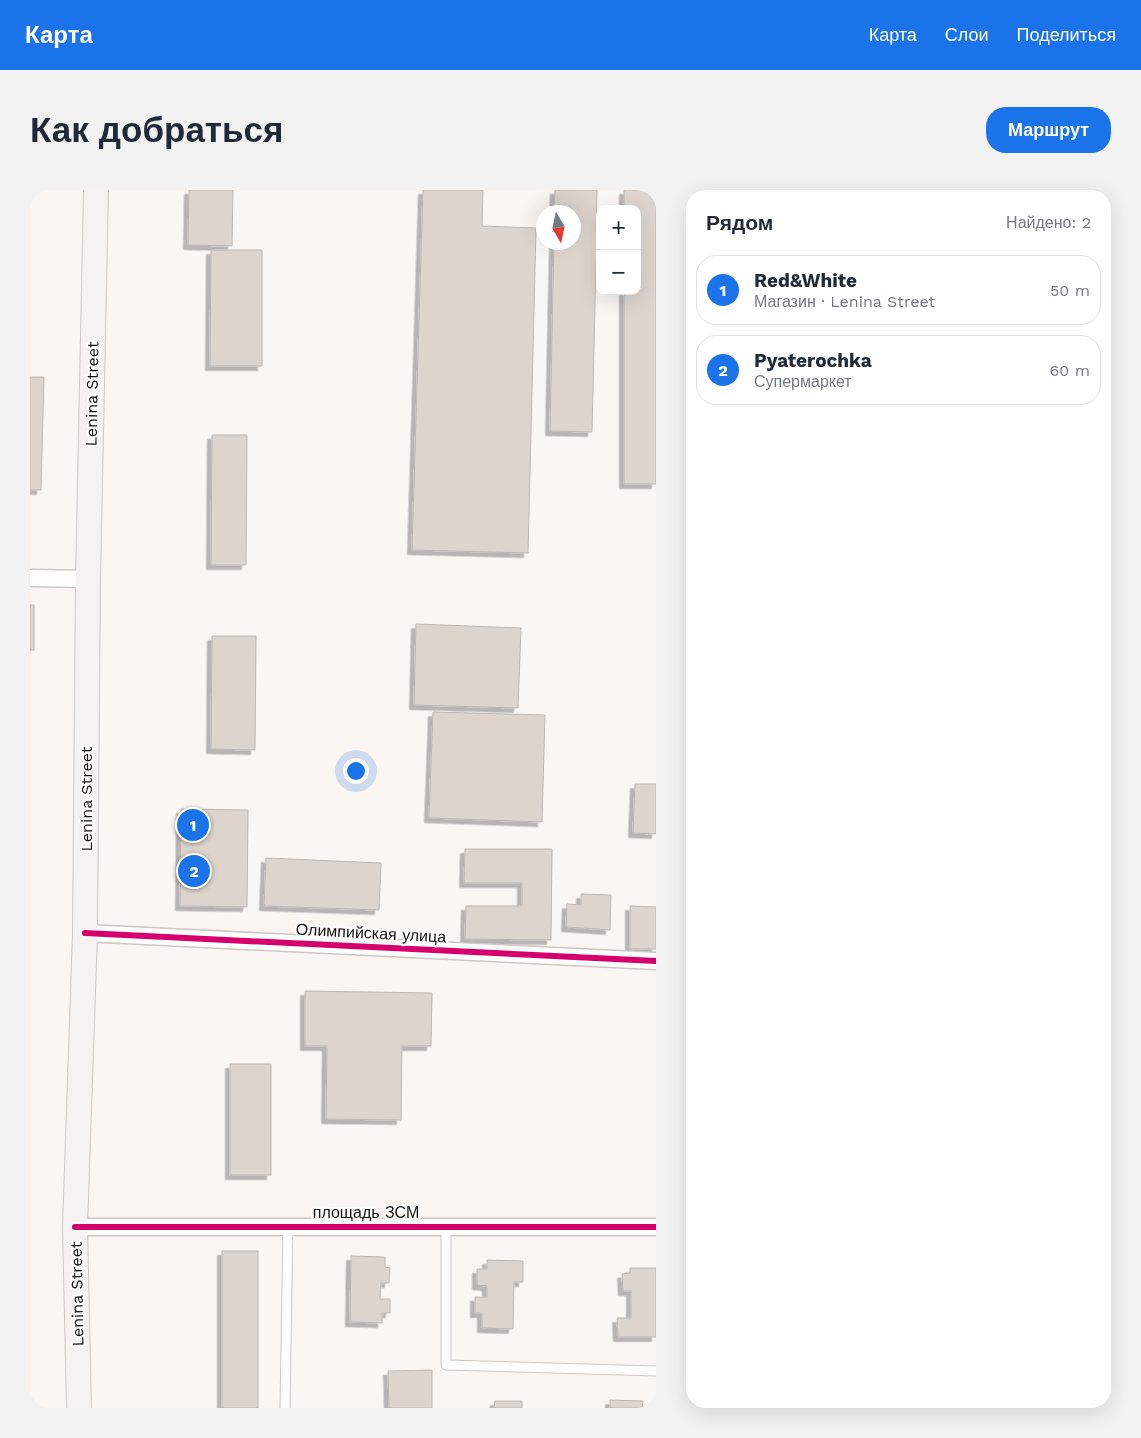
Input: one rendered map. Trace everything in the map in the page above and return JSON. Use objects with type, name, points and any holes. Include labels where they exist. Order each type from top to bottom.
[{"type":"main road","name":"Lenina Street","points":[[78,1408],[75,1227],[85,933],[88,579],[96,190]]},
{"type":"street","points":[[30,578],[88,579]]},
{"type":"street","name":"Олимпийская улица","points":[[85,933],[656,961]]},
{"type":"street","name":"площадь ЗСМ","points":[[75,1227],[288,1225],[656,1227]]},
{"type":"lane","points":[[285,1408],[288,1225]]},
{"type":"lane","points":[[446,1226],[446,1365],[656,1371]]},
{"type":"building","points":[[189,190],[233,190],[232,246],[188,245]]},
{"type":"building","points":[[423,190],[483,190],[482,226],[536,228],[528,553],[412,550]]},
{"type":"building","points":[[555,190],[597,190],[592,432],[550,431],[554,250],[581,250],[581,205],[554,205]]},
{"type":"building","points":[[624,190],[656,190],[656,484],[624,484],[624,295],[641,295],[641,205],[624,205]]},
{"type":"building","points":[[211,250],[262,250],[262,366],[210,366]]},
{"type":"building","points":[[30,377],[44,377],[41,490],[30,490]]},
{"type":"building","points":[[212,435],[247,435],[246,565],[211,565]]},
{"type":"building","points":[[30,605],[34,605],[34,650],[30,650]]},
{"type":"building","points":[[416,624],[521,628],[518,708],[414,705]]},
{"type":"building","points":[[212,636],[256,636],[255,750],[211,749]]},
{"type":"building","points":[[433,712],[545,715],[542,822],[429,818]]},
{"type":"building","points":[[635,784],[656,784],[656,834],[633,833]]},
{"type":"building","points":[[181,809],[248,810],[247,907],[180,906]]},
{"type":"building","points":[[465,849],[552,849],[551,940],[465,939],[466,906],[522,906],[522,883],[464,883]]},
{"type":"building","points":[[266,858],[381,863],[379,910],[264,906]]},
{"type":"building","points":[[581,894],[611,895],[610,930],[566,927],[567,904],[581,905]]},
{"type":"building","points":[[630,906],[656,907],[656,949],[630,949]]},
{"type":"building","points":[[305,991],[432,993],[431,1046],[402,1046],[401,1120],[326,1119],[327,1046],[305,1046]]},
{"type":"building","points":[[230,1064],[271,1064],[271,1175],[230,1175]]},
{"type":"building","points":[[222,1251],[258,1251],[258,1408],[222,1408]]},
{"type":"building","points":[[351,1256],[385,1257],[385,1267],[390,1268],[389,1283],[381,1283],[380,1299],[390,1299],[390,1313],[382,1313],[382,1323],[350,1322]]},
{"type":"building","points":[[487,1260],[523,1261],[523,1282],[514,1282],[513,1329],[482,1328],[482,1313],[475,1313],[475,1297],[487,1297],[487,1286],[477,1285],[477,1269],[487,1269]]},
{"type":"building","points":[[630,1268],[656,1268],[656,1337],[618,1337],[617,1318],[631,1318],[631,1291],[623,1291],[622,1274],[630,1273]]},
{"type":"building","points":[[432,1370],[432,1408],[389,1408],[388,1371]]},
{"type":"building","points":[[610,1400],[643,1401],[642,1408],[610,1408]]},
{"type":"building","points":[[495,1401],[522,1401],[522,1408],[494,1408]]},
{"type":"cycle path","points":[[85,933],[656,961]]},
{"type":"cycle path","points":[[75,1227],[656,1227]]},
{"type":"place","name":"Red&White","points":[[193,825]]},
{"type":"place","name":"Pyaterochka","points":[[194,871]]}]
